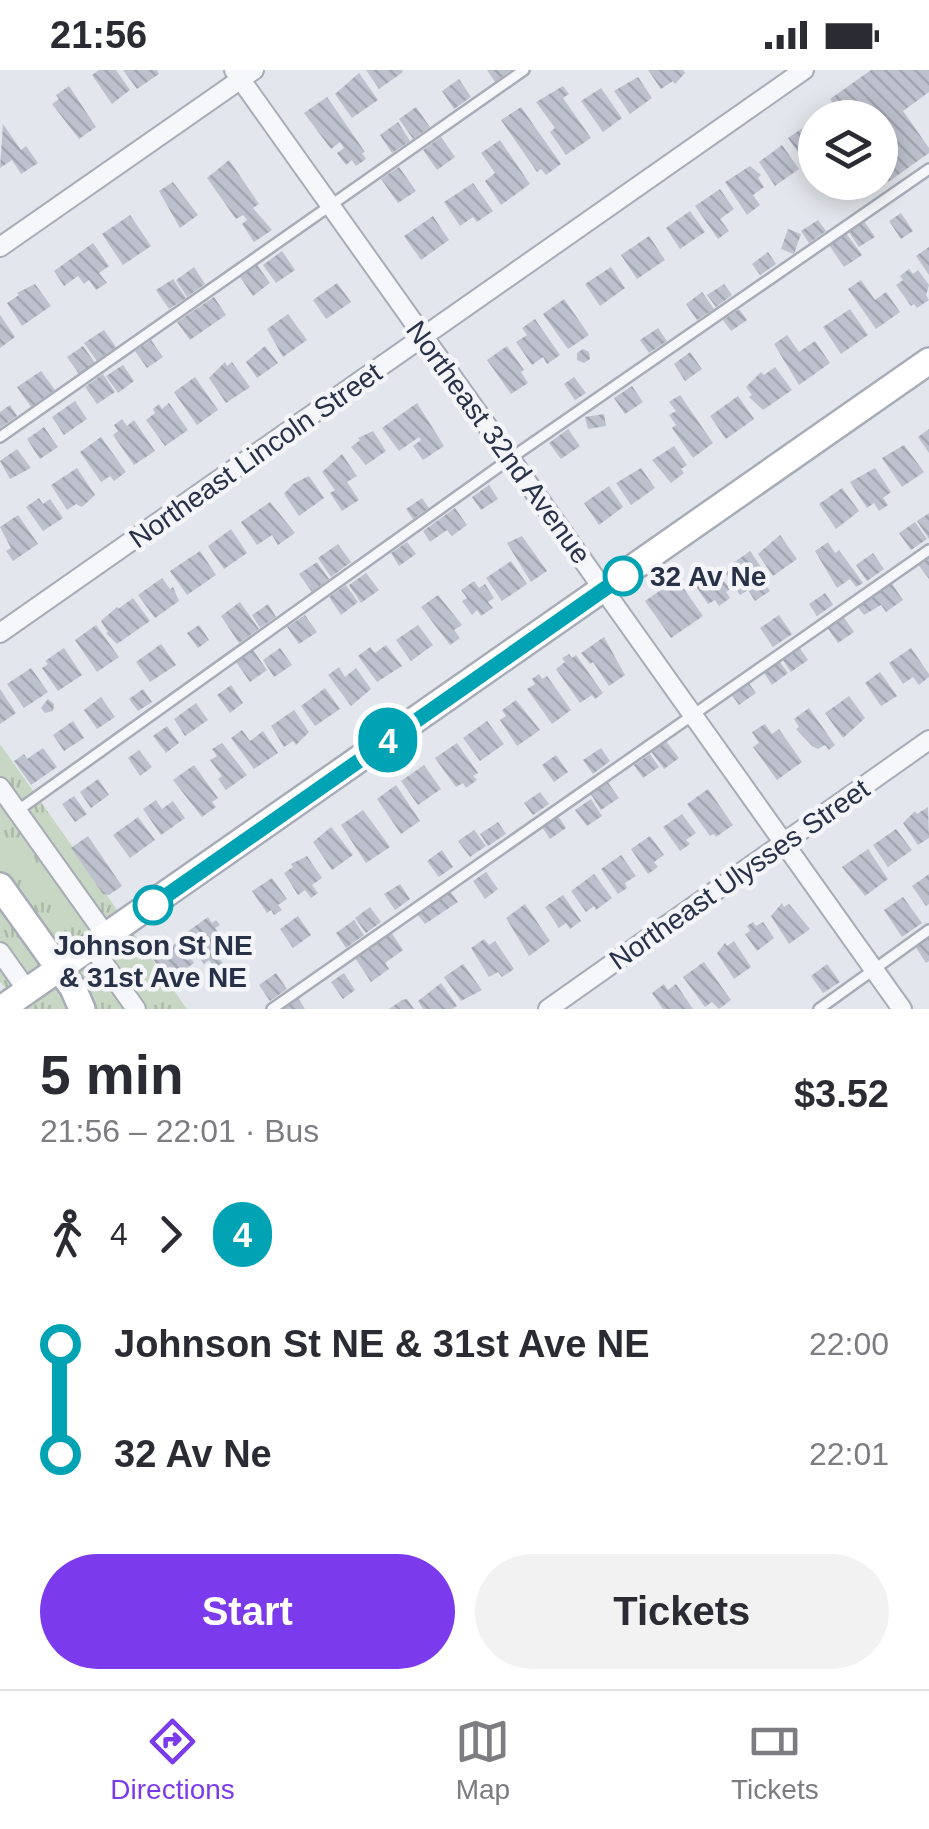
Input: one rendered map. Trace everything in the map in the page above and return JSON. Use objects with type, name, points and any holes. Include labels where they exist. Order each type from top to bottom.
[{"type":"street","name":"Northeast Lincoln Street","points":[[0,633],[804,70]]},
{"type":"street","name":"Northeast 32nd Avenue","points":[[243,73],[330,206],[902,1009]]},
{"type":"street","points":[[0,247],[243,73]]},
{"type":"street","points":[[1,1009],[929,361]]},
{"type":"street","name":"Northeast Ulysses Street","points":[[548,1009],[929,740]]},
{"type":"street","points":[[0,786],[100,942],[136,1009]]},
{"type":"street","points":[[0,886],[73,988],[82,1009]]},
{"type":"street","points":[[0,952],[27,990]]},
{"type":"lane","points":[[0,437],[524,70]]},
{"type":"lane","points":[[17,811],[511,458],[929,170]]},
{"type":"lane","points":[[272,1009],[929,550]]},
{"type":"lane","points":[[819,1009],[929,930]]},
{"type":"green space","points":[[0,744],[187,1009],[25,1009],[0,982]]},
{"type":"building","points":[[99,70],[116,70],[130,90],[112,104],[92,75]]},
{"type":"building","points":[[123,70],[157,70],[159,74],[137,89]]},
{"type":"building","points":[[366,70],[402,70],[403,72],[379,89]]},
{"type":"building","points":[[487,70],[511,70],[495,82]]},
{"type":"building","points":[[648,70],[685,73],[675,84],[673,81],[661,89]]},
{"type":"building","points":[[871,70],[929,70],[929,92],[903,111],[929,153],[898,175],[898,100],[830,99]]},
{"type":"building","points":[[359,73],[378,100],[352,118],[335,94]]},
{"type":"building","points":[[638,77],[652,98],[630,114],[614,91]]},
{"type":"building","points":[[459,79],[471,97],[454,109],[442,91]]},
{"type":"building","points":[[69,86],[96,127],[79,139],[52,104],[59,99],[56,95]]},
{"type":"building","points":[[563,86],[569,94],[563,98],[591,138],[566,155],[550,132],[555,128],[536,102]]},
{"type":"building","points":[[601,88],[622,118],[603,132],[581,101]]},
{"type":"building","points":[[327,97],[365,152],[362,153],[366,159],[356,166],[352,160],[346,165],[337,153],[344,148],[340,142],[331,149],[304,113]]},
{"type":"building","points":[[416,107],[430,127],[413,139],[399,119]]},
{"type":"building","points":[[521,107],[561,164],[546,175],[541,169],[537,172],[501,120]]},
{"type":"building","points":[[398,122],[410,141],[392,153],[380,135]]},
{"type":"building","points":[[3,124],[21,150],[26,146],[38,163],[21,174],[12,160],[0,168]]},
{"type":"building","points":[[798,131],[798,152],[788,138]]},
{"type":"building","points":[[441,137],[455,157],[437,170],[423,150]]},
{"type":"building","points":[[500,140],[530,184],[501,205],[485,181],[495,173],[481,153]]},
{"type":"building","points":[[782,145],[798,170],[775,186],[759,162]]},
{"type":"building","points":[[229,160],[259,204],[253,208],[272,230],[254,242],[242,224],[247,220],[243,215],[236,219],[207,178]]},
{"type":"building","points":[[750,166],[761,175],[758,178],[764,187],[753,195],[760,205],[747,215],[725,182]]},
{"type":"building","points":[[399,167],[416,191],[398,203],[381,179]]},
{"type":"building","points":[[173,182],[198,215],[180,228],[159,191]]},
{"type":"building","points":[[473,183],[493,211],[477,222],[473,217],[460,226],[444,202]]},
{"type":"building","points":[[720,189],[734,209],[720,219],[729,231],[718,239],[695,206]]},
{"type":"building","points":[[690,211],[705,232],[680,249],[666,228]]},
{"type":"building","points":[[901,213],[913,231],[901,239],[889,221]]},
{"type":"building","points":[[130,215],[151,246],[123,265],[102,234]]},
{"type":"building","points":[[433,216],[449,240],[421,260],[404,236]]},
{"type":"building","points":[[818,220],[826,231],[809,243],[801,231]]},
{"type":"building","points":[[864,221],[875,237],[859,247],[848,231]]},
{"type":"building","points":[[788,229],[801,234],[794,254],[781,249]]},
{"type":"building","points":[[846,233],[862,255],[844,267],[829,245]]},
{"type":"building","points":[[649,236],[665,260],[637,279],[621,255]]},
{"type":"building","points":[[93,243],[109,266],[99,273],[107,283],[96,290],[89,280],[84,284],[78,276],[64,286],[54,271]]},
{"type":"building","points":[[929,247],[929,275],[916,256]]},
{"type":"building","points":[[282,251],[295,270],[276,283],[263,265]]},
{"type":"building","points":[[768,252],[776,264],[760,275],[752,264]]},
{"type":"building","points":[[257,265],[270,283],[253,296],[240,277]]},
{"type":"building","points":[[194,267],[205,284],[187,297],[176,280]]},
{"type":"building","points":[[611,267],[625,288],[600,306],[585,284]]},
{"type":"building","points":[[909,269],[913,274],[918,270],[929,285],[929,300],[917,308],[911,306],[896,285]]},
{"type":"building","points":[[173,279],[186,298],[169,309],[156,290]]},
{"type":"building","points":[[861,280],[875,300],[886,292],[900,312],[876,329],[848,289]]},
{"type":"building","points":[[337,283],[351,302],[326,319],[313,300]]},
{"type":"building","points":[[35,284],[51,306],[22,326],[7,303]]},
{"type":"building","points":[[724,284],[732,295],[716,307],[707,295]]},
{"type":"building","points":[[702,292],[714,309],[697,320],[686,304]]},
{"type":"building","points":[[214,297],[226,315],[190,340],[177,322]]},
{"type":"building","points":[[564,299],[589,335],[568,349],[543,314]]},
{"type":"building","points":[[739,309],[747,320],[731,331],[723,320]]},
{"type":"building","points":[[850,309],[868,335],[841,354],[823,327]]},
{"type":"building","points":[[288,314],[307,340],[283,357],[267,329]]},
{"type":"building","points":[[0,315],[15,337],[0,348]]},
{"type":"building","points":[[535,319],[560,355],[547,364],[543,357],[532,365],[516,342],[527,335],[522,328]]},
{"type":"building","points":[[658,328],[667,341],[649,353],[640,340]]},
{"type":"building","points":[[104,330],[116,347],[97,361],[84,343]]},
{"type":"building","points":[[787,335],[799,352],[815,341],[830,363],[799,385],[774,344]]},
{"type":"building","points":[[151,340],[163,357],[147,368],[135,351]]},
{"type":"building","points":[[83,346],[95,363],[79,374],[67,357]]},
{"type":"building","points":[[265,346],[278,363],[257,378],[246,362]]},
{"type":"building","points":[[507,346],[528,383],[511,394],[487,360]]},
{"type":"building","points":[[583,349],[589,352],[590,359],[584,363],[577,360],[577,353]]},
{"type":"building","points":[[690,352],[702,369],[685,381],[674,364]]},
{"type":"building","points":[[225,362],[227,366],[232,362],[250,387],[226,403],[209,378]]},
{"type":"building","points":[[123,365],[134,381],[118,393],[106,376]]},
{"type":"building","points":[[775,367],[792,390],[763,410],[749,397],[752,395],[746,387],[761,372],[764,375]]},
{"type":"building","points":[[41,371],[55,390],[31,407],[17,387]]},
{"type":"building","points":[[103,374],[115,392],[97,404],[85,387]]},
{"type":"building","points":[[195,377],[218,410],[197,425],[174,392]]},
{"type":"building","points":[[574,377],[586,393],[575,400],[564,384]]},
{"type":"building","points":[[632,386],[643,402],[625,414],[614,398]]},
{"type":"building","points":[[680,395],[713,443],[693,458],[672,428],[676,425],[669,415],[676,411],[669,402]]},
{"type":"building","points":[[738,396],[754,419],[726,439],[710,416]]},
{"type":"building","points":[[75,401],[87,419],[64,435],[52,417]]},
{"type":"building","points":[[169,403],[188,430],[165,446],[146,420],[159,404],[162,409]]},
{"type":"building","points":[[417,403],[444,446],[423,460],[413,446],[421,440],[419,437],[399,451],[382,428]]},
{"type":"building","points":[[10,405],[17,416],[0,428],[0,412]]},
{"type":"building","points":[[604,414],[606,426],[588,429],[585,417]]},
{"type":"building","points":[[122,419],[127,426],[134,420],[155,451],[134,465],[113,435],[118,431],[114,425]]},
{"type":"building","points":[[44,427],[58,447],[40,459],[27,439]]},
{"type":"building","points":[[568,429],[580,446],[561,459],[549,443]]},
{"type":"building","points":[[929,429],[929,453],[918,437]]},
{"type":"building","points":[[373,431],[386,451],[366,465],[351,447],[358,438]]},
{"type":"building","points":[[101,437],[126,472],[114,481],[110,476],[101,482],[80,452]]},
{"type":"building","points":[[904,445],[924,472],[902,487],[882,458]]},
{"type":"building","points":[[674,446],[687,465],[681,469],[684,473],[671,483],[652,460]]},
{"type":"building","points":[[17,449],[31,468],[10,479],[0,461]]},
{"type":"building","points":[[342,454],[357,476],[347,482],[359,500],[342,511],[330,493],[335,490],[322,472]]},
{"type":"building","points":[[77,468],[95,495],[82,507],[76,504],[67,510],[51,485]]},
{"type":"building","points":[[641,468],[655,488],[631,505],[616,483]]},
{"type":"building","points":[[875,468],[891,492],[883,498],[888,505],[879,511],[874,503],[867,508],[850,482]]},
{"type":"building","points":[[309,476],[324,498],[299,516],[284,494]]},
{"type":"building","points":[[489,485],[498,499],[481,510],[472,497]]},
{"type":"building","points":[[609,486],[623,507],[599,525],[584,503]]},
{"type":"building","points":[[842,488],[859,511],[836,529],[819,504]]},
{"type":"building","points":[[39,498],[43,504],[50,499],[63,518],[43,531],[26,507]]},
{"type":"building","points":[[422,498],[429,508],[413,519],[406,509]]},
{"type":"building","points":[[270,502],[295,533],[278,545],[272,535],[257,545],[241,522]]},
{"type":"building","points":[[455,508],[467,525],[452,536],[447,530],[430,542],[423,531]]},
{"type":"building","points":[[929,513],[929,539],[917,521]]},
{"type":"building","points":[[18,515],[38,544],[13,561],[0,527]]},
{"type":"building","points":[[915,522],[927,539],[911,550],[899,533]]},
{"type":"building","points":[[231,529],[247,553],[224,569],[208,546]]},
{"type":"building","points":[[780,535],[797,559],[773,576],[758,554]]},
{"type":"building","points":[[522,536],[547,571],[531,582],[507,543]]},
{"type":"building","points":[[407,542],[416,554],[399,566],[391,553]]},
{"type":"building","points":[[828,542],[835,553],[839,550],[863,583],[856,587],[850,579],[837,588],[815,551]]},
{"type":"building","points":[[338,544],[351,562],[331,577],[318,558]]},
{"type":"building","points":[[200,551],[216,575],[187,595],[170,571]]},
{"type":"building","points":[[750,551],[767,576],[762,580],[770,591],[755,601],[748,590],[740,595],[725,573]]},
{"type":"building","points":[[873,553],[884,569],[867,581],[856,565]]},
{"type":"building","points":[[929,555],[929,579],[917,563]]},
{"type":"building","points":[[511,561],[527,584],[502,601],[486,578]]},
{"type":"building","points":[[317,562],[329,579],[312,592],[299,574]]},
{"type":"building","points":[[715,570],[730,589],[726,592],[730,598],[719,606],[715,600],[708,604],[691,579],[703,571],[706,576]]},
{"type":"building","points":[[366,573],[379,590],[361,603],[349,585]]},
{"type":"building","points":[[162,578],[170,589],[173,587],[179,601],[155,618],[138,595]]},
{"type":"building","points":[[677,579],[703,616],[671,638],[645,601]]},
{"type":"building","points":[[474,581],[479,588],[485,584],[494,598],[488,602],[493,608],[481,616],[477,610],[472,615],[462,601],[467,598],[461,590]]},
{"type":"building","points":[[890,581],[903,600],[886,612],[881,605],[864,615],[857,606]]},
{"type":"building","points":[[346,585],[358,602],[341,615],[329,597]]},
{"type":"building","points":[[825,593],[833,605],[817,616],[809,604]]},
{"type":"building","points":[[438,595],[462,625],[454,630],[460,638],[450,645],[421,607]]},
{"type":"building","points":[[133,598],[150,621],[117,644],[101,621]]},
{"type":"building","points":[[240,602],[259,629],[239,643],[221,616]]},
{"type":"building","points":[[268,604],[276,617],[260,628],[252,615]]},
{"type":"building","points":[[305,615],[317,632],[299,644],[287,627]]},
{"type":"building","points":[[779,615],[792,634],[773,647],[760,628]]},
{"type":"building","points":[[843,616],[854,632],[838,643],[827,627]]},
{"type":"building","points":[[96,625],[119,657],[97,672],[75,640]]},
{"type":"building","points":[[199,625],[209,640],[198,648],[187,633]]},
{"type":"building","points":[[418,625],[433,645],[411,661],[396,640]]},
{"type":"building","points":[[604,637],[625,675],[609,686],[593,662],[590,664],[581,653]]},
{"type":"building","points":[[161,644],[176,665],[150,682],[136,662]]},
{"type":"building","points":[[386,645],[402,666],[377,682],[358,656],[370,647],[375,653]]},
{"type":"building","points":[[799,647],[808,660],[791,672],[782,659]]},
{"type":"building","points":[[64,648],[82,675],[58,691],[42,668],[48,664],[45,661]]},
{"type":"building","points":[[280,648],[292,665],[274,677],[263,660]]},
{"type":"building","points":[[911,648],[929,674],[919,685],[913,677],[903,684],[889,663]]},
{"type":"building","points":[[253,650],[267,670],[250,682],[236,662]]},
{"type":"building","points":[[569,654],[572,658],[576,655],[603,693],[595,699],[592,695],[580,703],[556,669]]},
{"type":"building","points":[[780,662],[788,673],[772,685],[764,673]]},
{"type":"building","points":[[339,667],[345,677],[356,668],[371,689],[351,706],[328,675]]},
{"type":"building","points":[[31,668],[48,692],[24,708],[7,684]]},
{"type":"building","points":[[880,672],[897,696],[881,706],[865,683]]},
{"type":"building","points":[[539,674],[542,679],[547,676],[571,710],[552,724],[527,689],[535,684],[532,679]]},
{"type":"building","points":[[748,682],[756,693],[739,705],[731,694]]},
{"type":"building","points":[[231,685],[243,703],[230,713],[217,695]]},
{"type":"building","points":[[325,688],[340,709],[315,726],[301,706]]},
{"type":"building","points":[[0,689],[16,713],[0,724]]},
{"type":"building","points":[[143,689],[152,702],[138,711],[129,699]]},
{"type":"building","points":[[849,696],[865,718],[843,738],[825,713]]},
{"type":"building","points":[[101,697],[115,717],[97,729],[84,710]]},
{"type":"building","points":[[48,699],[54,704],[53,711],[45,713],[41,708]]},
{"type":"building","points":[[516,700],[540,730],[517,746],[500,720],[506,716],[502,710]]},
{"type":"building","points":[[196,703],[208,720],[185,736],[174,719]]},
{"type":"building","points":[[809,708],[835,745],[829,750],[825,745],[818,749],[812,746],[796,729],[799,727],[794,719]]},
{"type":"building","points":[[294,710],[309,732],[296,745],[293,741],[284,747],[271,726]]},
{"type":"building","points":[[73,721],[84,738],[64,751],[53,735]]},
{"type":"building","points":[[487,721],[504,744],[480,761],[463,738]]},
{"type":"building","points":[[765,724],[772,734],[779,729],[802,762],[777,780],[753,747],[759,743],[752,732]]},
{"type":"building","points":[[167,726],[179,743],[166,753],[153,736]]},
{"type":"building","points":[[242,730],[250,741],[263,731],[278,753],[254,769],[231,738]]},
{"type":"building","points":[[665,740],[679,758],[664,769],[650,750]]},
{"type":"building","points":[[222,743],[247,775],[226,790],[218,779],[222,776],[210,760],[217,756],[212,749]]},
{"type":"building","points":[[457,743],[478,773],[473,776],[477,780],[466,788],[463,783],[456,787],[435,758]]},
{"type":"building","points":[[43,748],[57,767],[31,785],[14,761],[24,754],[27,759]]},
{"type":"building","points":[[601,748],[610,761],[593,774],[583,760]]},
{"type":"building","points":[[139,750],[152,767],[140,776],[128,758]]},
{"type":"building","points":[[650,754],[659,767],[643,778],[634,765]]},
{"type":"building","points":[[556,755],[568,772],[554,782],[542,765]]},
{"type":"building","points":[[194,765],[218,798],[212,802],[216,807],[202,817],[173,780]]},
{"type":"building","points":[[424,765],[441,789],[418,805],[401,781]]},
{"type":"building","points":[[98,779],[109,795],[91,808],[80,792]]},
{"type":"building","points":[[607,781],[619,798],[601,810],[590,793]]},
{"type":"building","points":[[396,785],[420,821],[401,834],[377,799]]},
{"type":"building","points":[[708,789],[733,825],[716,837],[710,836],[687,804]]},
{"type":"building","points":[[540,792],[549,804],[533,815],[524,803]]},
{"type":"building","points":[[74,796],[87,814],[75,822],[62,804]]},
{"type":"building","points":[[591,799],[602,816],[587,826],[575,810]]},
{"type":"building","points":[[156,800],[162,809],[173,801],[185,818],[161,835],[143,809]]},
{"type":"building","points":[[928,807],[929,838],[918,845],[903,823],[915,811],[917,814]]},
{"type":"building","points":[[363,810],[390,847],[366,863],[341,825]]},
{"type":"building","points":[[682,814],[696,833],[680,851],[663,827]]},
{"type":"building","points":[[558,816],[566,828],[550,839],[542,827]]},
{"type":"building","points":[[138,817],[155,840],[130,858],[113,835]]},
{"type":"building","points":[[498,822],[506,834],[488,846],[480,834]]},
{"type":"building","points":[[331,827],[353,855],[332,870],[313,842]]},
{"type":"building","points":[[896,829],[912,850],[888,867],[873,845]]},
{"type":"building","points":[[474,830],[486,846],[470,857],[458,841]]},
{"type":"building","points":[[88,836],[122,886],[109,895],[103,894],[71,848]]},
{"type":"building","points":[[650,836],[664,855],[654,862],[658,867],[648,874],[631,849]]},
{"type":"building","points":[[868,849],[888,879],[865,896],[842,867]]},
{"type":"building","points":[[442,850],[453,867],[439,877],[427,861]]},
{"type":"building","points":[[621,855],[636,876],[618,894],[601,869]]},
{"type":"building","points":[[307,856],[322,878],[312,885],[318,893],[311,898],[305,890],[298,895],[284,873],[293,867],[291,864]]},
{"type":"building","points":[[486,872],[498,889],[485,899],[473,881]]},
{"type":"building","points":[[594,874],[612,898],[586,912],[571,891]]},
{"type":"building","points":[[929,874],[929,904],[926,906],[912,886]]},
{"type":"building","points":[[272,878],[287,899],[278,905],[282,910],[274,915],[271,910],[267,913],[252,891]]},
{"type":"building","points":[[400,884],[410,899],[395,910],[384,894]]},
{"type":"building","points":[[450,891],[458,902],[425,924],[417,914]]},
{"type":"building","points":[[563,895],[581,921],[570,929],[566,923],[559,928],[545,907]]},
{"type":"building","points":[[903,897],[922,923],[902,937],[884,910]]},
{"type":"building","points":[[782,903],[784,907],[789,904],[810,929],[789,944],[771,916]]},
{"type":"building","points":[[525,904],[550,941],[529,956],[506,918]]},
{"type":"building","points":[[370,907],[381,922],[366,933],[355,918]]},
{"type":"building","points":[[298,916],[311,935],[293,948],[280,929]]},
{"type":"building","points":[[208,917],[220,925],[215,928],[232,951],[220,959],[229,972],[221,977],[209,960],[204,964],[184,934]]},
{"type":"building","points":[[354,920],[364,935],[346,948],[336,933]]},
{"type":"building","points":[[753,922],[756,926],[763,922],[774,938],[757,951],[745,934]]},
{"type":"building","points":[[391,932],[403,950],[385,963],[389,969],[371,982],[355,958]]},
{"type":"building","points":[[929,936],[929,961],[926,963],[915,946]]},
{"type":"building","points":[[484,939],[489,945],[495,941],[514,969],[502,977],[498,972],[489,977],[471,948]]},
{"type":"building","points":[[179,941],[194,963],[168,981],[153,959]]},
{"type":"building","points":[[734,941],[751,967],[734,979],[717,953],[725,943],[727,946]]},
{"type":"building","points":[[704,962],[731,1000],[719,1009],[712,1002],[705,1007],[683,977]]},
{"type":"building","points":[[463,964],[482,990],[461,1001],[444,977]]},
{"type":"building","points":[[827,964],[840,982],[823,993],[811,976]]},
{"type":"building","points":[[276,973],[287,989],[270,1001],[259,985]]},
{"type":"building","points":[[344,973],[355,990],[343,999],[331,982]]},
{"type":"building","points":[[441,983],[457,1006],[423,1009],[418,1001]]},
{"type":"building","points":[[664,984],[668,990],[676,984],[693,1009],[663,1009],[652,993]]},
{"type":"building","points":[[298,998],[305,1009],[282,1009]]},
{"type":"building","points":[[407,999],[414,1009],[389,1009],[402,1000]]},
{"type":"bus line","name":"4","points":[[153,905],[623,576]]},
{"type":"place","name":"32 Av Ne","points":[[623,576]]},
{"type":"place","name":"Johnson St NE & 31st Ave NE","points":[[153,905]]}]
